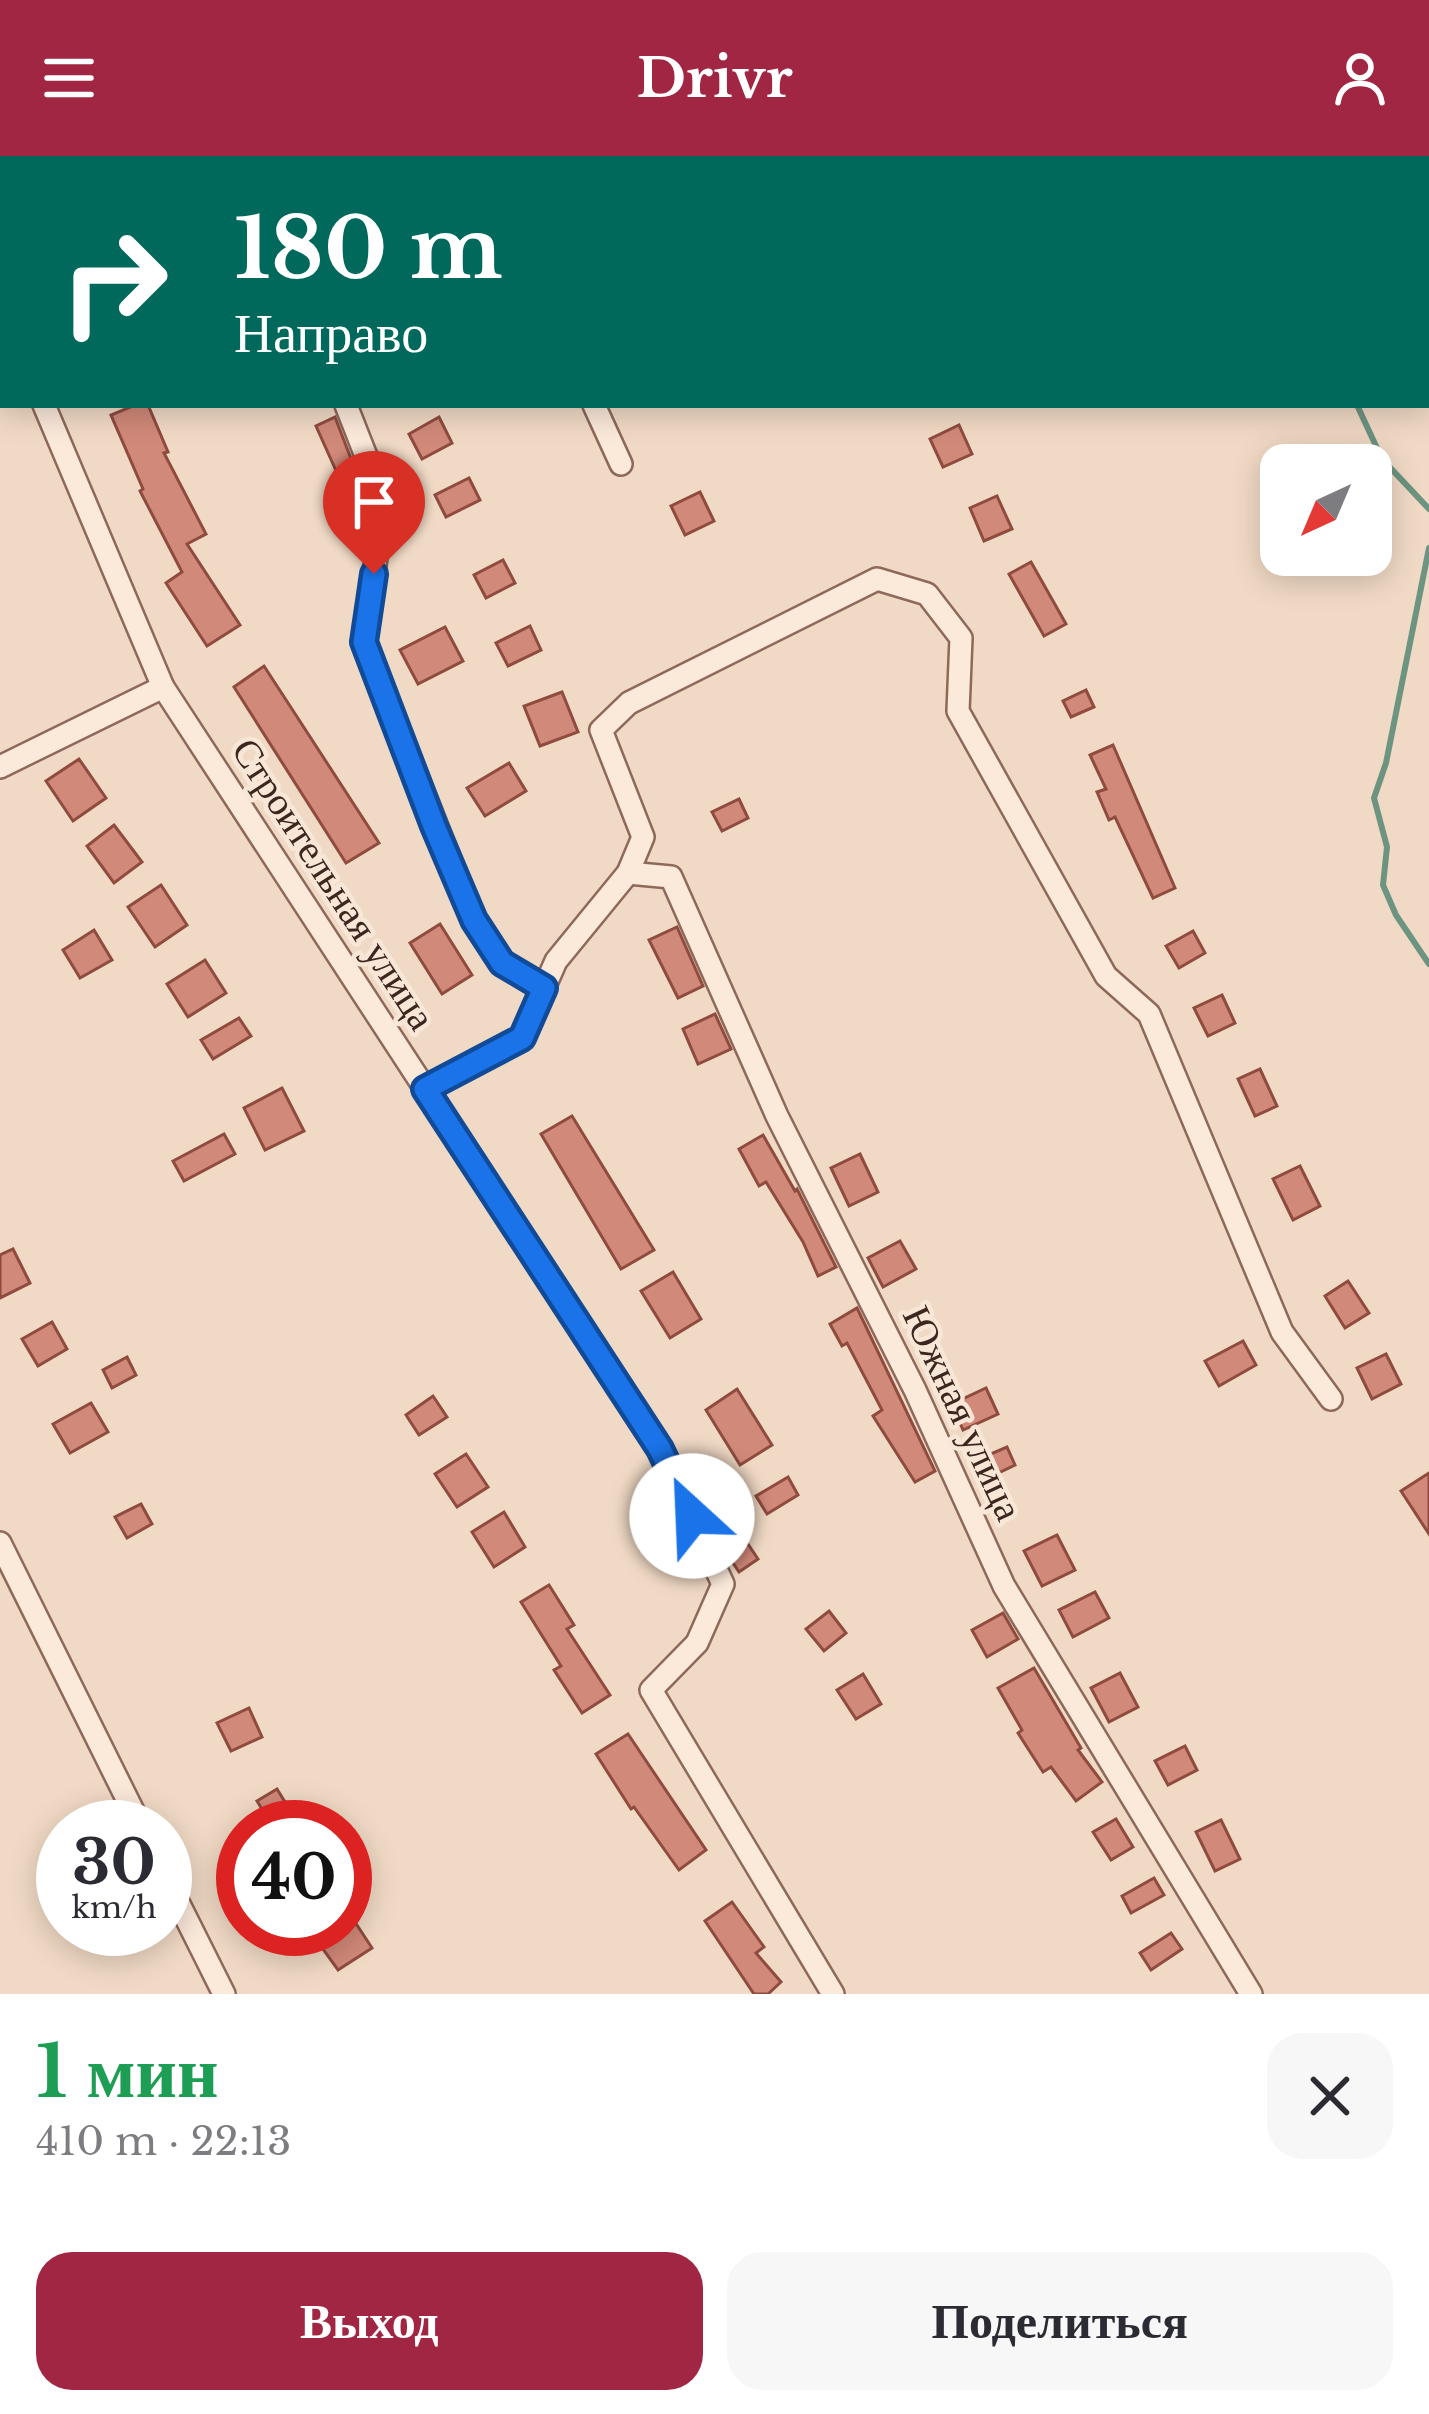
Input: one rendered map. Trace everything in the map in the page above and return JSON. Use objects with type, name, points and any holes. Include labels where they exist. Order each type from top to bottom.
[{"type":"street","name":"Строительная улица","points":[[45,408],[163,687],[660,1449],[723,1584],[698,1643],[651,1690],[831,1994]]},
{"type":"street","points":[[347,408],[384,502],[364,642],[474,920],[502,963],[544,988]]},
{"type":"street","points":[[595,408],[621,464]]},
{"type":"street","points":[[425,1089],[522,1038],[556,961],[628,873],[643,837],[601,730],[629,704],[877,579],[927,594],[961,638],[958,711],[1106,976],[1149,1014],[1282,1332],[1331,1400]]},
{"type":"street","points":[[0,767],[163,687]]},
{"type":"street","name":"Южная улица","points":[[628,873],[670,877],[778,1116],[915,1390],[1004,1586],[1251,1994]]},
{"type":"street","points":[[0,1543],[128,1800]]},
{"type":"street","points":[[192,1930],[224,1994]]},
{"type":"building","points":[[128,408],[149,408],[168,452],[164,453],[206,534],[187,544],[240,625],[207,646],[166,583],[182,572],[140,491],[111,415]]},
{"type":"building","points":[[335,417],[358,477],[342,484],[316,426]]},
{"type":"building","points":[[439,417],[452,443],[422,459],[409,434]]},
{"type":"building","points":[[959,425],[972,454],[943,467],[930,439]]},
{"type":"building","points":[[469,478],[480,500],[446,517],[435,495]]},
{"type":"building","points":[[700,492],[714,521],[685,535],[671,506]]},
{"type":"building","points":[[997,496],[1012,529],[984,541],[970,508]]},
{"type":"building","points":[[503,560],[515,583],[486,598],[474,575]]},
{"type":"building","points":[[1031,562],[1066,624],[1044,636],[1009,574]]},
{"type":"building","points":[[530,626],[541,650],[508,666],[496,643]]},
{"type":"building","points":[[445,627],[463,661],[418,684],[400,650]]},
{"type":"building","points":[[264,666],[379,843],[346,863],[234,687]]},
{"type":"building","points":[[1086,690],[1094,707],[1071,717],[1063,701]]},
{"type":"building","points":[[562,692],[578,732],[540,746],[524,706]]},
{"type":"building","points":[[1113,745],[1175,888],[1153,898],[1115,817],[1109,820],[1097,792],[1106,789],[1090,755]]},
{"type":"building","points":[[79,759],[106,798],[73,821],[46,781]]},
{"type":"building","points":[[509,763],[526,791],[485,816],[467,788]]},
{"type":"building","points":[[739,799],[748,818],[722,831],[712,812]]},
{"type":"building","points":[[114,825],[142,862],[114,883],[87,846]]},
{"type":"building","points":[[161,885],[187,925],[155,947],[128,907]]},
{"type":"building","points":[[440,924],[472,975],[442,994],[410,943]]},
{"type":"building","points":[[677,927],[703,986],[678,998],[649,940]]},
{"type":"building","points":[[94,930],[112,960],[80,978],[63,950]]},
{"type":"building","points":[[1193,931],[1205,953],[1179,968],[1166,946]]},
{"type":"building","points":[[205,960],[226,993],[188,1017],[167,984]]},
{"type":"building","points":[[1222,995],[1235,1023],[1208,1036],[1194,1008]]},
{"type":"building","points":[[715,1014],[731,1049],[698,1064],[683,1029]]},
{"type":"building","points":[[239,1018],[251,1036],[213,1059],[201,1040]]},
{"type":"building","points":[[1260,1069],[1277,1106],[1255,1116],[1238,1079]]},
{"type":"building","points":[[282,1088],[304,1131],[265,1150],[244,1108]]},
{"type":"building","points":[[572,1116],[654,1250],[621,1269],[541,1134]]},
{"type":"building","points":[[224,1134],[235,1154],[184,1181],[173,1161]]},
{"type":"building","points":[[763,1135],[797,1189],[836,1267],[818,1276],[766,1182],[759,1186],[739,1149]]},
{"type":"building","points":[[860,1154],[878,1192],[849,1206],[831,1168]]},
{"type":"building","points":[[1300,1166],[1320,1206],[1293,1220],[1273,1179]]},
{"type":"building","points":[[900,1241],[916,1269],[883,1287],[868,1258]]},
{"type":"building","points":[[13,1249],[30,1283],[0,1298],[0,1255]]},
{"type":"building","points":[[673,1272],[701,1319],[670,1338],[641,1291]]},
{"type":"building","points":[[1348,1281],[1369,1313],[1345,1328],[1325,1296]]},
{"type":"building","points":[[857,1308],[935,1471],[915,1482],[873,1416],[882,1410],[847,1343],[842,1346],[830,1324]]},
{"type":"building","points":[[52,1322],[67,1349],[38,1366],[22,1339]]},
{"type":"building","points":[[1243,1341],[1256,1365],[1219,1386],[1205,1361]]},
{"type":"building","points":[[1386,1354],[1401,1384],[1372,1399],[1357,1368]]},
{"type":"building","points":[[127,1357],[136,1375],[112,1388],[103,1370]]},
{"type":"building","points":[[986,1388],[998,1414],[963,1430],[952,1404]]},
{"type":"building","points":[[737,1389],[772,1445],[740,1465],[706,1410]]},
{"type":"building","points":[[433,1396],[447,1417],[419,1435],[406,1415]]},
{"type":"building","points":[[91,1403],[108,1432],[70,1453],[53,1424]]},
{"type":"building","points":[[1007,1447],[1015,1465],[988,1478],[979,1459]]},
{"type":"building","points":[[466,1454],[488,1487],[457,1507],[435,1474]]},
{"type":"building","points":[[1429,1473],[1429,1534],[1401,1491]]},
{"type":"building","points":[[788,1477],[798,1495],[767,1514],[756,1496]]},
{"type":"building","points":[[141,1504],[152,1524],[127,1538],[115,1517]]},
{"type":"building","points":[[504,1512],[525,1547],[494,1567],[472,1532]]},
{"type":"building","points":[[742,1535],[758,1559],[739,1572],[723,1548]]},
{"type":"building","points":[[1057,1535],[1075,1570],[1042,1586],[1024,1551]]},
{"type":"building","points":[[549,1585],[574,1625],[567,1629],[610,1695],[582,1713],[554,1670],[561,1666],[521,1602]]},
{"type":"building","points":[[1095,1592],[1109,1618],[1073,1637],[1059,1610]]},
{"type":"building","points":[[829,1611],[846,1633],[824,1651],[806,1629]]},
{"type":"building","points":[[1003,1613],[1018,1639],[987,1657],[972,1630]]},
{"type":"building","points":[[1034,1668],[1078,1750],[1102,1782],[1076,1801],[1051,1767],[1043,1772],[1018,1733],[1022,1730],[998,1688]]},
{"type":"building","points":[[1120,1673],[1138,1707],[1109,1722],[1091,1688]]},
{"type":"building","points":[[863,1674],[881,1704],[856,1719],[837,1690]]},
{"type":"building","points":[[249,1708],[262,1737],[231,1751],[217,1723]]},
{"type":"building","points":[[628,1734],[706,1850],[679,1870],[596,1754]]},
{"type":"building","points":[[1185,1746],[1197,1770],[1168,1785],[1155,1761]]},
{"type":"building","points":[[277,1789],[284,1800],[259,1800]]},
{"type":"building","points":[[1116,1819],[1133,1847],[1111,1860],[1093,1832]]},
{"type":"building","points":[[1221,1820],[1240,1859],[1215,1871],[1196,1832]]},
{"type":"building","points":[[1154,1878],[1164,1895],[1131,1913],[1122,1896]]},
{"type":"building","points":[[732,1902],[764,1947],[756,1953],[781,1982],[768,1994],[754,1994],[705,1921]]},
{"type":"building","points":[[1171,1933],[1182,1949],[1151,1970],[1140,1953]]},
{"type":"building","points":[[328,1956],[360,1956],[338,1970]]},
{"type":"waterway","points":[[1358,408],[1382,459],[1429,509]]},
{"type":"waterway","points":[[1429,548],[1386,763],[1374,798],[1387,847],[1383,885],[1396,915],[1429,964]]},
{"type":"route","points":[[374,574],[364,642],[434,826],[474,920],[502,963],[544,988],[522,1038],[425,1089],[660,1449],[692,1516]]}]
